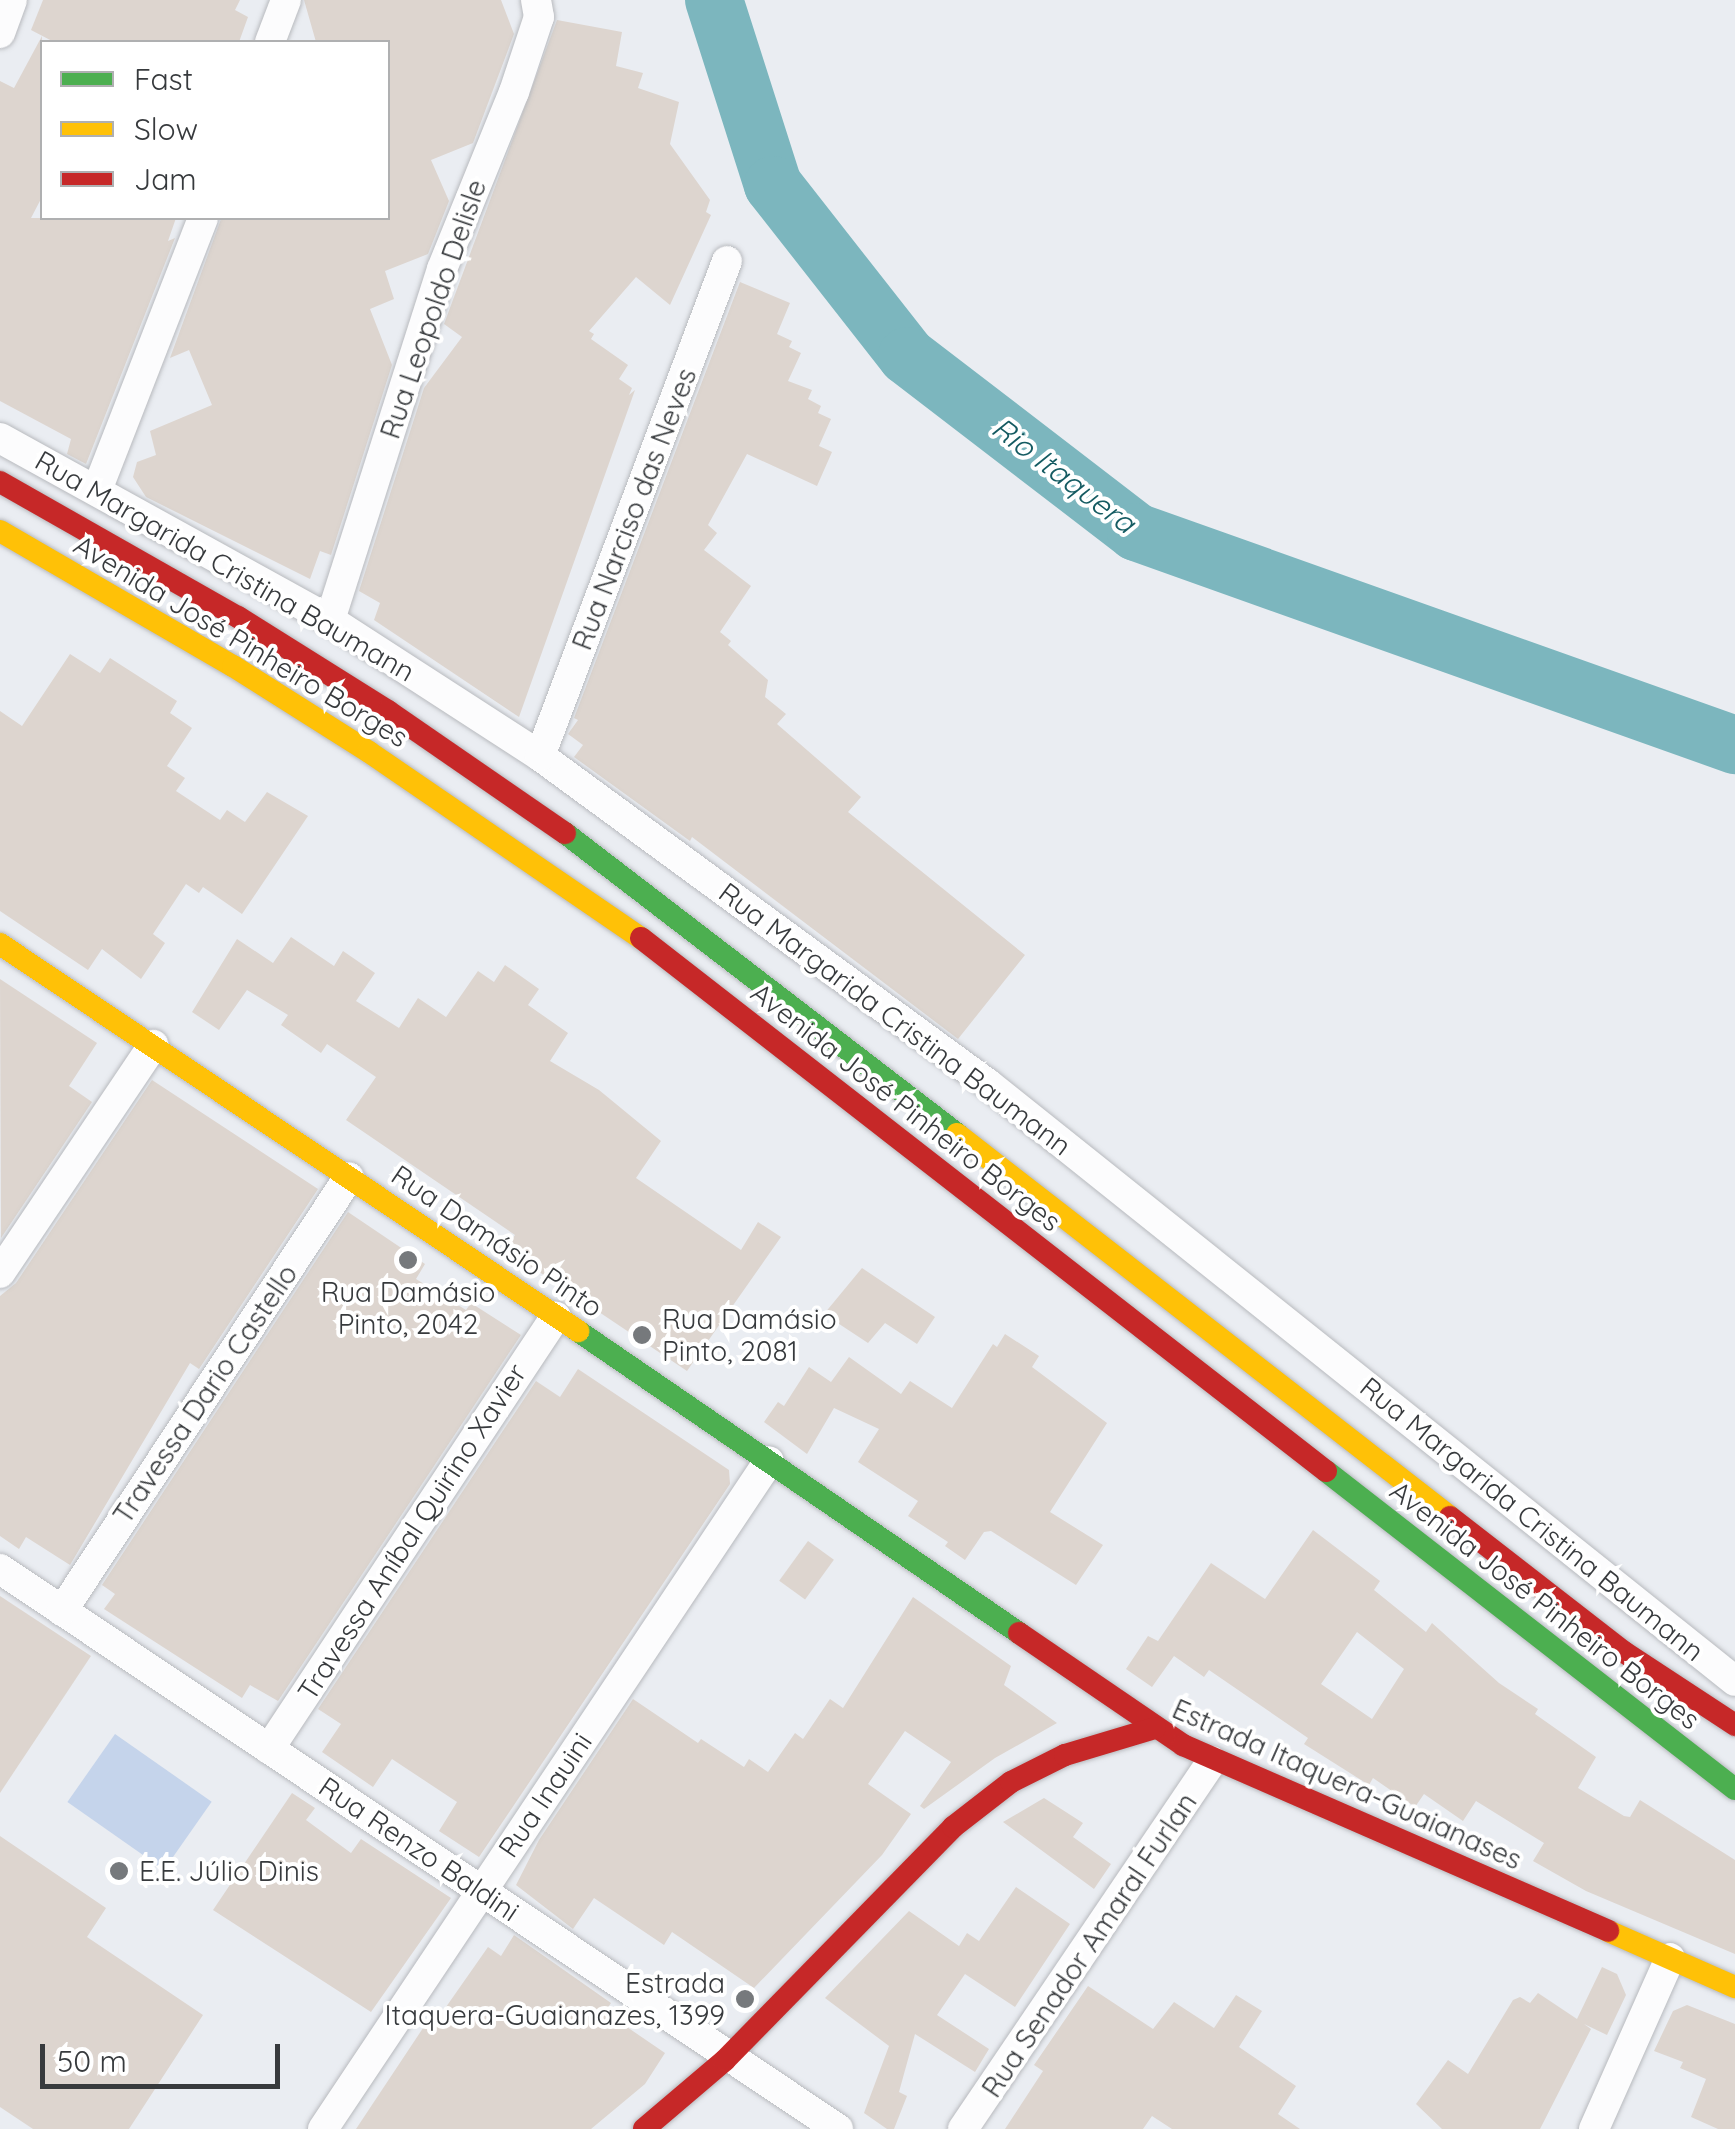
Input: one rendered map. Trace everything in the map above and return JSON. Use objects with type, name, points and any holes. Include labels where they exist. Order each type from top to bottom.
[{"type":"main road","name":"Avenida José Pinheiro Borges","points":[[0,482],[238,618],[388,710],[533,810],[666,907],[1624,1652],[1735,1725]]},
{"type":"main road","name":"Avenida José Pinheiro Borges","points":[[0,531],[233,666],[369,752],[636,935],[1735,1789]]},
{"type":"main road","name":"Rua Damásio Pinto","points":[[0,944],[556,1316],[1156,1728]]},
{"type":"main road","name":"Estrada Itaquera-Guaianases","points":[[644,2129],[729,2055],[952,1827],[1012,1782],[1065,1755],[1156,1728],[1212,1760],[1735,1987]]},
{"type":"street","points":[[0,32],[12,0]]},
{"type":"street","points":[[271,40],[286,0]]},
{"type":"street","name":"Rua Leopoldo Delisle","points":[[330,620],[442,268],[514,92],[539,17],[536,0]]},
{"type":"street","points":[[97,490],[202,220]]},
{"type":"street","name":"Rua Narciso das Neves","points":[[540,756],[728,261]]},
{"type":"street","name":"Rua Margarida Cristina Baumann","points":[[0,438],[330,620],[540,756],[988,1084],[1735,1681]]},
{"type":"street","points":[[0,1273],[153,1044]]},
{"type":"street","name":"Travessa Dario Castello","points":[[62,1610],[349,1177]]},
{"type":"street","name":"Travessa Aníbal Quirino Xavier","points":[[269,1749],[556,1316]]},
{"type":"street","name":"Rua Inauini","points":[[323,2129],[769,1462]]},
{"type":"street","name":"Rua Renzo Baldini","points":[[0,1570],[838,2129]]},
{"type":"street","name":"Rua Senador Amaral Furlan","points":[[963,2129],[1212,1760]]},
{"type":"street","points":[[1594,2129],[1670,1958]]},
{"type":"shaded area","points":[[115,1734],[212,1802],[164,1870],[67,1802]]},
{"type":"building","points":[[43,0],[240,0],[235,10],[248,17],[240,40],[50,40],[31,30]]},
{"type":"building","points":[[304,0],[501,0],[514,34],[473,143],[431,160],[449,201],[428,254],[385,271],[394,299],[370,309],[392,365],[331,555],[320,551],[310,579],[146,497],[133,477],[137,462],[156,455],[150,431],[212,405],[189,350],[170,358],[221,220],[390,220],[390,40],[315,40]]},
{"type":"building","points":[[557,20],[622,32],[616,66],[643,73],[638,88],[679,102],[670,144],[710,200],[706,212],[711,215],[670,305],[636,277],[589,331],[594,334],[591,339],[628,365],[619,379],[632,388],[629,395],[635,390],[519,717],[374,620],[380,603],[359,591],[424,388],[462,337],[444,324]]},
{"type":"building","points":[[42,36],[40,201],[31,218],[175,220],[168,241],[175,238],[86,464],[67,454],[71,439],[0,401],[0,81],[14,88]]},
{"type":"building","points":[[740,282],[790,303],[777,334],[792,341],[789,347],[801,353],[788,381],[812,390],[808,399],[821,406],[818,413],[831,419],[819,446],[832,452],[817,486],[747,454],[708,525],[717,533],[704,550],[751,586],[720,632],[731,641],[728,645],[768,680],[765,697],[786,714],[777,724],[861,797],[848,812],[1025,955],[958,1039],[692,837],[690,841],[574,757],[583,745],[568,734],[578,720],[574,718]]},
{"type":"building","points":[[70,654],[100,673],[110,658],[177,701],[170,713],[192,728],[167,766],[185,778],[176,791],[220,820],[227,810],[245,822],[267,792],[308,816],[242,914],[203,887],[199,893],[186,884],[153,934],[165,943],[141,979],[102,949],[88,970],[0,911],[0,711],[22,726]]},
{"type":"building","points":[[291,937],[334,966],[343,951],[375,973],[356,1001],[399,1028],[418,998],[446,1017],[478,971],[494,982],[505,965],[539,989],[528,1005],[568,1033],[550,1061],[599,1090],[661,1141],[636,1178],[741,1250],[758,1222],[781,1237],[687,1371],[505,1249],[515,1235],[346,1120],[376,1077],[327,1044],[321,1053],[281,1025],[288,1015],[247,990],[219,1030],[192,1012],[237,939],[273,963]]},
{"type":"building","points":[[0,979],[97,1043],[69,1086],[92,1102],[1,1238]]},
{"type":"building","points":[[152,1080],[318,1189],[199,1369],[190,1363],[70,1565],[26,1537],[19,1549],[0,1536],[0,1296],[16,1283]]},
{"type":"building","points":[[348,1212],[425,1264],[416,1279],[466,1310],[471,1303],[521,1335],[278,1701],[250,1685],[242,1698],[104,1609],[115,1594],[102,1585]]},
{"type":"building","points":[[862,1268],[935,1317],[917,1344],[885,1323],[868,1343],[824,1314]]},
{"type":"building","points":[[1005,1334],[1039,1356],[1032,1367],[1107,1423],[1050,1512],[1103,1545],[1076,1585],[991,1531],[984,1532],[965,1560],[945,1546],[948,1542],[908,1516],[918,1501],[858,1462],[879,1429],[834,1408],[807,1454],[764,1422],[778,1402],[784,1406],[809,1367],[831,1382],[849,1357],[901,1394],[910,1381],[952,1408],[993,1344],[997,1347]]},
{"type":"building","points":[[578,1369],[729,1470],[730,1484],[479,1857],[439,1831],[457,1802],[392,1759],[373,1787],[322,1752],[341,1724],[318,1709],[536,1381],[560,1397]]},
{"type":"building","points":[[1313,1530],[1380,1581],[1374,1590],[1426,1632],[1432,1623],[1499,1683],[1538,1709],[1535,1714],[1596,1757],[1578,1788],[1624,1816],[1630,1817],[1640,1800],[1735,1860],[1735,1954],[1586,1891],[1533,1861],[1544,1843],[1476,1801],[1463,1821],[1424,1794],[1415,1807],[1373,1778],[1369,1785],[1304,1744],[1308,1738],[1209,1670],[1204,1677],[1174,1656],[1152,1687],[1126,1669],[1148,1636],[1158,1641],[1211,1563],[1265,1599]],"holes":[[[1357,1632],[1404,1669],[1372,1719],[1321,1684]]]},
{"type":"building","points":[[808,1541],[834,1560],[805,1599],[779,1581]]},
{"type":"building","points":[[0,1596],[91,1656],[0,1793]]},
{"type":"building","points":[[913,1597],[1011,1666],[1004,1685],[1057,1723],[995,1758],[924,1809],[920,1806],[951,1762],[905,1731],[868,1784],[911,1814],[882,1855],[754,1988],[672,1932],[664,1945],[594,1898],[573,1929],[516,1885],[539,1840],[633,1699],[698,1743],[701,1739],[744,1767],[749,1759],[768,1772],[795,1733],[803,1739],[830,1699],[843,1708]]},
{"type":"building","points":[[292,1793],[315,1808],[306,1820],[351,1853],[361,1839],[451,1898],[371,2012],[213,1910]]},
{"type":"building","points":[[1044,1798],[1083,1823],[1073,1837],[1111,1864],[1094,1889],[1003,1822]]},
{"type":"building","points":[[0,1836],[106,1908],[87,1937],[203,2015],[129,2129],[33,2129],[0,2107]]},
{"type":"building","points":[[1016,1887],[1070,1924],[1015,2007],[965,1974],[937,2015],[989,2049],[975,2072],[915,2034],[899,2092],[907,2096],[894,2129],[887,2129],[864,2113],[889,2046],[825,1998],[909,1911],[959,1946],[967,1933],[979,1941]]},
{"type":"building","points":[[514,1935],[611,2003],[605,2012],[665,2053],[645,2084],[591,2129],[356,2129],[433,2013],[439,2017],[488,1947],[501,1956]]},
{"type":"building","points":[[1602,1967],[1617,1974],[1626,1995],[1607,2035],[1584,2024],[1591,2029],[1540,2129],[1442,2129],[1416,2104],[1448,2060],[1468,2074],[1513,2000],[1520,1997],[1530,2003],[1538,1993],[1577,2019]]},
{"type":"building","points":[[1088,1986],[1153,2029],[1174,2002],[1214,2028],[1236,1995],[1262,2011],[1239,2047],[1296,2086],[1278,2114],[1300,2129],[1172,2129],[1152,2116],[1143,2129],[1005,2129],[1043,2071],[1034,2065]]},
{"type":"building","points":[[1687,2005],[1735,2024],[1735,2129],[1718,2129],[1691,2117],[1706,2079],[1680,2068],[1683,2062],[1654,2051],[1673,2011]]},
{"type":"waterway","name":"Rio Itaquera","points":[[714,0],[773,185],[907,356],[1136,532],[1735,745]]},
{"type":"traffic: fast","points":[[565,833],[957,1134]]},
{"type":"traffic: fast","points":[[578,1331],[1019,1633]]},
{"type":"traffic: fast","points":[[1326,1471],[1735,1789]]},
{"type":"traffic: slow","points":[[0,531],[233,666],[369,752],[641,938]]},
{"type":"traffic: slow","points":[[0,944],[578,1331]]},
{"type":"traffic: slow","points":[[957,1134],[1450,1517]]},
{"type":"traffic: slow","points":[[1608,1931],[1735,1987]]},
{"type":"traffic: jam","points":[[0,482],[238,617],[388,711],[565,833]]},
{"type":"traffic: jam","points":[[641,938],[1326,1471]]},
{"type":"traffic: jam","points":[[1450,1517],[1624,1652],[1735,1725]]},
{"type":"traffic: jam","points":[[1019,1633],[1183,1745],[1608,1931]]},
{"type":"traffic: jam","points":[[644,2129],[725,2060],[953,1827],[1011,1782],[1065,1755],[1155,1728]]},
{"type":"place","name":"Rua Damásio Pinto, 2042","points":[[408,1260]]},
{"type":"place","name":"Rua Damásio Pinto, 2081","points":[[642,1335]]},
{"type":"place","name":"E.E. Júlio Dinis","points":[[119,1871]]},
{"type":"place","name":"Estrada Itaquera-Guaianazes, 1399","points":[[745,1999]]}]
